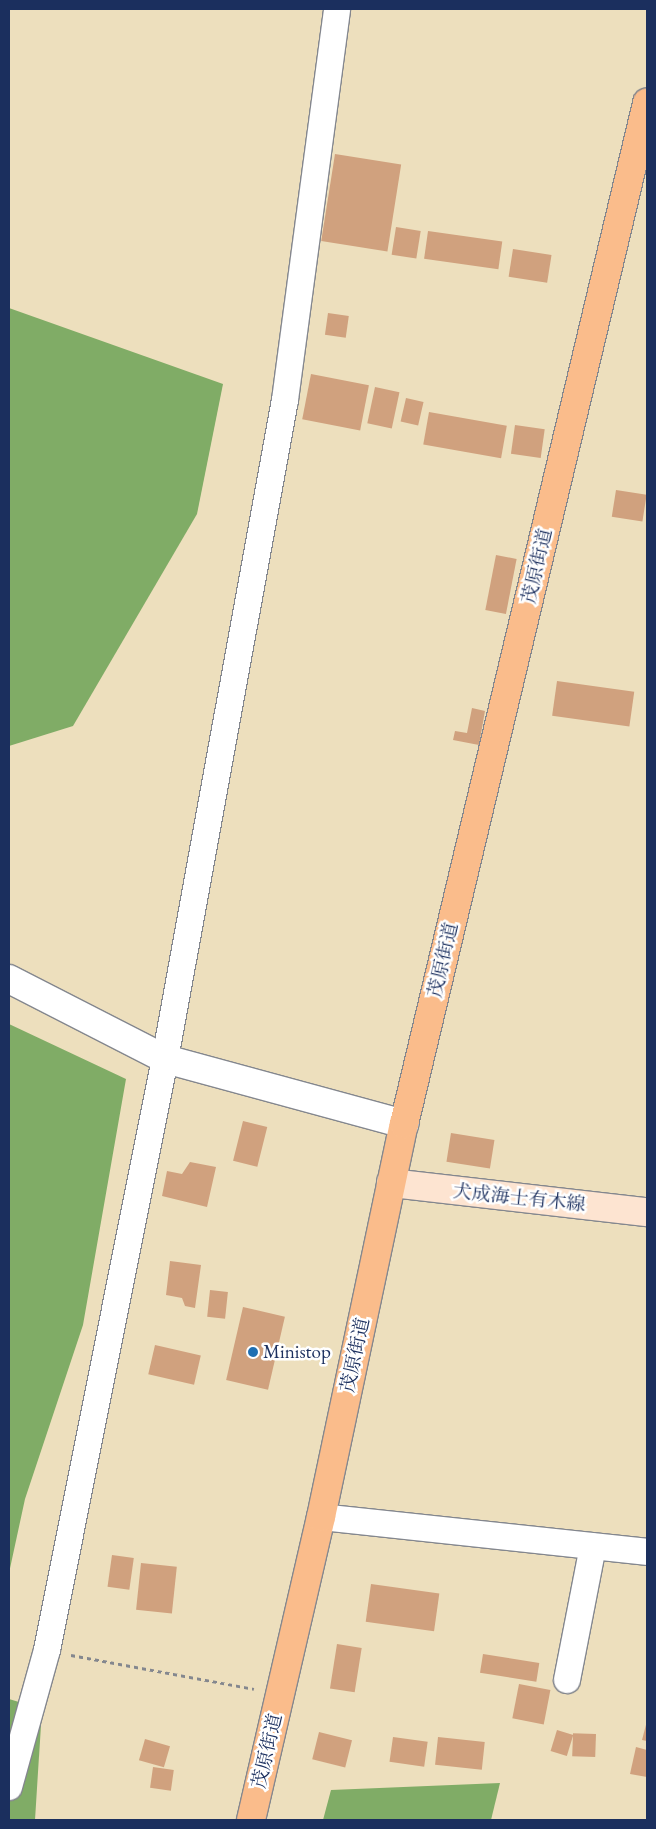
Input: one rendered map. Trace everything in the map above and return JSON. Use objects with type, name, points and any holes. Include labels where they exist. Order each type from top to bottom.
[{"type":"main road","name":"茂原街道","points":[[251,1820],[321,1517],[404,1124],[647,103]]},
{"type":"main road","name":"犬成海士有木線","points":[[391,1183],[647,1212]]},
{"type":"street","points":[[9,1787],[47,1650],[166,1059],[284,400],[337,9]]},
{"type":"street","points":[[9,980],[166,1059],[404,1124]]},
{"type":"street","points":[[321,1517],[647,1552]]},
{"type":"street","points":[[567,1680],[593,1546]]},
{"type":"path","points":[[47,1650],[280,1694]]},
{"type":"green space","points":[[9,308],[223,384],[197,514],[73,726],[9,746]]},
{"type":"green space","points":[[9,1024],[126,1079],[83,1325],[25,1499],[9,1573]]},
{"type":"green space","points":[[9,1699],[42,1709],[35,1820],[9,1820]]},
{"type":"green space","points":[[500,1783],[491,1820],[323,1820],[331,1790]]},
{"type":"building","points":[[335,154],[401,164],[387,251],[321,241]]},
{"type":"building","points":[[396,227],[421,231],[416,259],[392,255]]},
{"type":"building","points":[[428,231],[502,241],[498,269],[424,259]]},
{"type":"building","points":[[513,249],[552,255],[547,283],[509,277]]},
{"type":"building","points":[[328,313],[349,316],[346,338],[325,335]]},
{"type":"building","points":[[311,374],[369,385],[360,430],[302,419]]},
{"type":"building","points":[[375,387],[399,392],[392,428],[367,423]]},
{"type":"building","points":[[406,398],[424,402],[418,425],[401,421]]},
{"type":"building","points":[[429,412],[507,426],[501,458],[423,444]]},
{"type":"building","points":[[515,425],[545,429],[541,458],[511,454]]},
{"type":"building","points":[[616,490],[647,495],[642,522],[612,517]]},
{"type":"building","points":[[496,555],[517,559],[506,614],[485,610]]},
{"type":"building","points":[[557,681],[634,692],[629,727],[552,716]]},
{"type":"building","points":[[472,708],[485,711],[479,745],[453,740],[455,731],[467,733]]},
{"type":"building","points":[[243,1121],[267,1127],[257,1167],[233,1161]]},
{"type":"building","points":[[451,1133],[494,1140],[490,1169],[446,1162]]},
{"type":"building","points":[[190,1162],[216,1167],[207,1207],[162,1196],[167,1171],[182,1174]]},
{"type":"building","points":[[170,1261],[201,1265],[195,1308],[185,1306],[182,1298],[166,1295]]},
{"type":"building","points":[[210,1290],[228,1292],[225,1319],[207,1317]]},
{"type":"building","points":[[243,1307],[285,1317],[268,1390],[226,1380]]},
{"type":"building","points":[[155,1345],[201,1356],[194,1385],[148,1374]]},
{"type":"building","points":[[112,1555],[134,1558],[129,1590],[108,1587]]},
{"type":"building","points":[[141,1563],[177,1567],[172,1614],[136,1610]]},
{"type":"building","points":[[371,1584],[439,1594],[434,1631],[366,1622]]},
{"type":"building","points":[[337,1644],[362,1648],[355,1692],[330,1688]]},
{"type":"building","points":[[483,1654],[539,1663],[536,1682],[480,1673]]},
{"type":"building","points":[[519,1684],[550,1690],[544,1724],[512,1718]]},
{"type":"building","points":[[647,1721],[647,1741],[642,1740]]},
{"type":"building","points":[[557,1730],[573,1735],[567,1756],[551,1751]]},
{"type":"building","points":[[319,1732],[352,1740],[345,1767],[312,1759]]},
{"type":"building","points":[[573,1733],[596,1734],[595,1757],[572,1756]]},
{"type":"building","points":[[393,1737],[428,1742],[424,1767],[390,1762]]},
{"type":"building","points":[[438,1737],[485,1742],[482,1770],[435,1765]]},
{"type":"building","points":[[145,1739],[170,1746],[164,1767],[139,1760]]},
{"type":"building","points":[[636,1747],[647,1750],[647,1777],[630,1774]]},
{"type":"building","points":[[153,1767],[174,1770],[171,1791],[150,1788]]},
{"type":"place","name":"Ministop","points":[[253,1352]]}]
